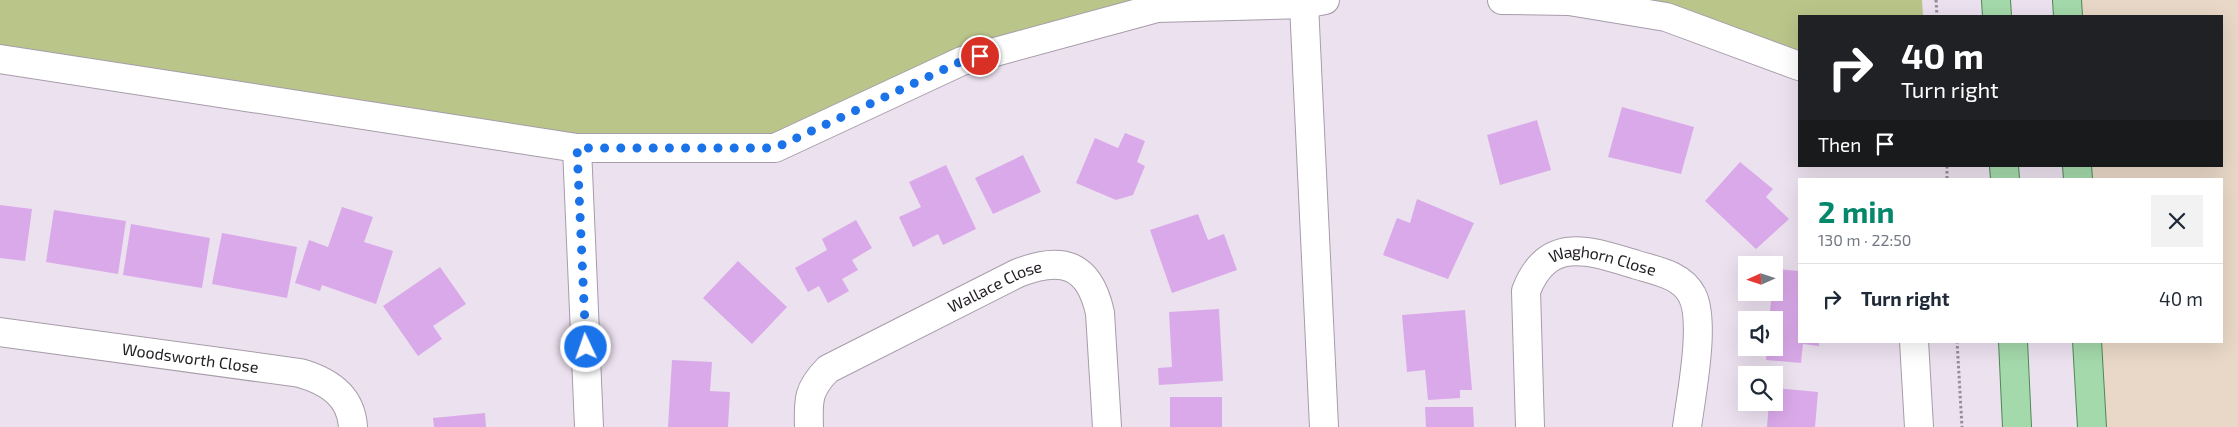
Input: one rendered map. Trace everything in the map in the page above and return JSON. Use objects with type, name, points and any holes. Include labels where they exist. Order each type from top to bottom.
[{"type":"main road","points":[[1996,0],[1997,15]]},
{"type":"main road","points":[[2068,0],[2068,15]]},
{"type":"main road","points":[[2013,343],[2017,427]]},
{"type":"main road","points":[[2087,343],[2092,427]]},
{"type":"street","points":[[1502,0],[1569,1],[1666,17],[1798,66]]},
{"type":"street","points":[[0,59],[577,148],[775,148],[962,61],[1157,8],[1315,2],[1324,427]]},
{"type":"street","points":[[577,148],[589,427]]},
{"type":"street","name":"Waghorn Close","points":[[1530,427],[1526,291],[1532,276],[1541,264],[1554,256],[1578,250],[1594,252],[1665,274],[1678,280],[1692,294],[1696,304],[1698,329],[1687,427]]},
{"type":"street","name":"Wallace Close","points":[[809,427],[808,405],[811,391],[817,380],[828,369],[1018,274],[1034,267],[1064,264],[1079,272],[1090,284],[1096,296],[1100,313],[1107,427]]},
{"type":"street","name":"Woodsworth Close","points":[[0,332],[300,373],[317,378],[345,399],[351,408],[353,427]]},
{"type":"street","points":[[1914,343],[1919,427]]},
{"type":"path","points":[[1936,0],[1937,15]]},
{"type":"path","points":[[1957,343],[1962,427]]},
{"type":"shaded area","points":[[2063,0],[2238,0],[2238,427],[2089,427],[2084,343],[2223,343],[2223,178],[2074,178],[2073,167],[2223,167],[2223,15],[2064,15]]},
{"type":"green space","points":[[0,0],[1176,0],[1110,11],[785,141],[600,138],[0,53]]},
{"type":"green space","points":[[1538,0],[1922,0],[1923,15],[1798,15],[1798,63]]},
{"type":"building","points":[[1622,107],[1694,127],[1681,174],[1608,157]]},
{"type":"building","points":[[1537,120],[1551,170],[1500,185],[1487,135]]},
{"type":"building","points":[[1125,133],[1145,141],[1137,162],[1145,166],[1133,195],[1116,200],[1076,183],[1095,138],[1118,148]]},
{"type":"building","points":[[1023,155],[1041,192],[993,214],[975,178]]},
{"type":"building","points":[[1740,162],[1773,189],[1766,197],[1789,219],[1756,249],[1705,201]]},
{"type":"building","points":[[946,165],[976,229],[943,245],[938,234],[913,247],[899,217],[921,207],[909,182]]},
{"type":"building","points":[[1417,199],[1474,223],[1448,279],[1383,255],[1397,218],[1410,223]]},
{"type":"building","points":[[0,205],[32,209],[25,261],[0,258]]},
{"type":"building","points":[[342,207],[373,217],[364,242],[393,251],[376,304],[322,285],[320,291],[295,283],[309,240],[328,247]]},
{"type":"building","points":[[54,210],[126,221],[118,274],[46,262]]},
{"type":"building","points":[[1198,214],[1208,240],[1224,234],[1237,270],[1172,293],[1150,230]]},
{"type":"building","points":[[856,220],[872,248],[852,260],[858,270],[842,279],[849,291],[828,303],[819,286],[808,292],[795,268],[827,250],[822,239]]},
{"type":"building","points":[[131,224],[210,238],[202,288],[123,275]]},
{"type":"building","points":[[222,233],[297,247],[287,298],[212,284]]},
{"type":"building","points":[[738,261],[787,307],[752,344],[703,298]]},
{"type":"building","points":[[440,267],[466,304],[433,326],[442,339],[418,356],[383,306]]},
{"type":"building","points":[[1783,270],[1798,271],[1798,343],[1819,343],[1819,346],[1803,344],[1801,363],[1766,360],[1766,356],[1783,356],[1783,311],[1770,311],[1771,301],[1783,301]]},
{"type":"building","points":[[1219,309],[1223,381],[1159,385],[1158,368],[1172,367],[1169,312]]},
{"type":"building","points":[[1465,310],[1472,390],[1460,390],[1460,398],[1428,400],[1425,370],[1407,372],[1402,315]]},
{"type":"building","points":[[672,360],[712,362],[710,391],[730,392],[728,427],[668,427]]},
{"type":"building","points":[[1783,389],[1818,392],[1815,427],[1767,427],[1768,411],[1783,411]]},
{"type":"building","points":[[1170,397],[1222,397],[1222,427],[1170,427]]},
{"type":"building","points":[[1425,407],[1473,407],[1474,427],[1426,427]]},
{"type":"building","points":[[485,413],[486,427],[434,427],[433,418]]},
{"type":"route","points":[[586,347],[577,148],[775,148],[962,61],[980,56]]}]
